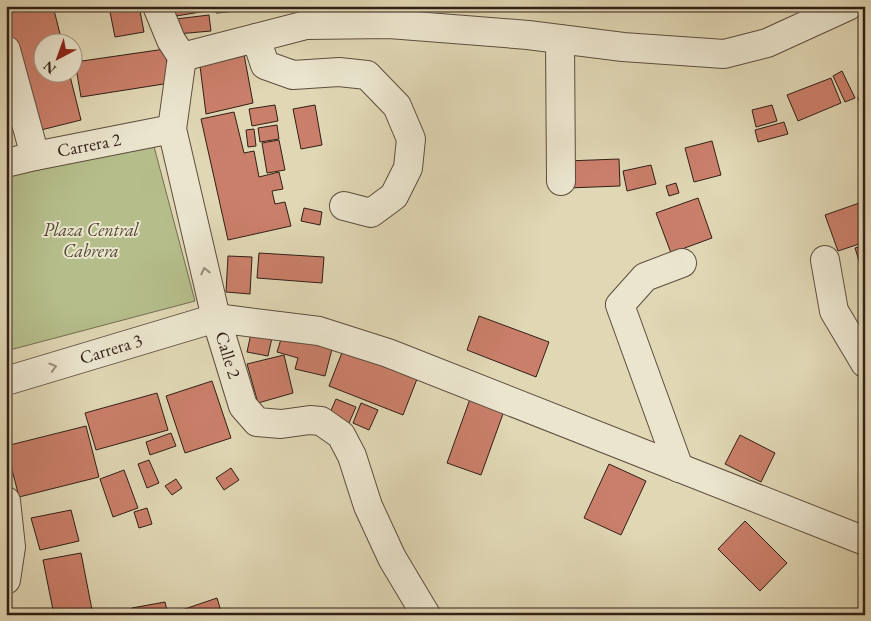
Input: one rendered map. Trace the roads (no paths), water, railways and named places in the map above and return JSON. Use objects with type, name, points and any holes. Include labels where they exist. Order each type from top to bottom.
[{"type":"street","points":[[157,6],[171,40],[182,57],[256,38],[305,16],[528,35],[623,47],[724,54],[767,43],[848,6]]},
{"type":"street","points":[[256,38],[265,65],[293,75],[340,72],[367,75],[397,106],[410,139],[408,168],[394,196],[371,213],[344,206]]},
{"type":"street","points":[[560,39],[561,181]]},
{"type":"street","points":[[6,50],[35,156]]},
{"type":"street","name":"Calle 2","points":[[182,57],[172,130],[216,318],[243,406],[257,422],[281,424],[310,420],[321,421],[341,435],[352,456],[368,506],[392,558],[426,615]]},
{"type":"street","name":"Carrera 2","points":[[6,162],[172,130]]},
{"type":"street","points":[[825,260],[834,311],[865,363]]},
{"type":"street","points":[[679,468],[620,305],[645,277],[682,263]]},
{"type":"street","points":[[216,318],[319,331],[388,353],[865,541]]},
{"type":"street","name":"Carrera 3","points":[[6,380],[216,318]]},
{"type":"street","points":[[6,501],[10,547],[6,580]]},
{"type":"park label","name":"Plaza Central Cabrera","points":[[91,240]]}]
